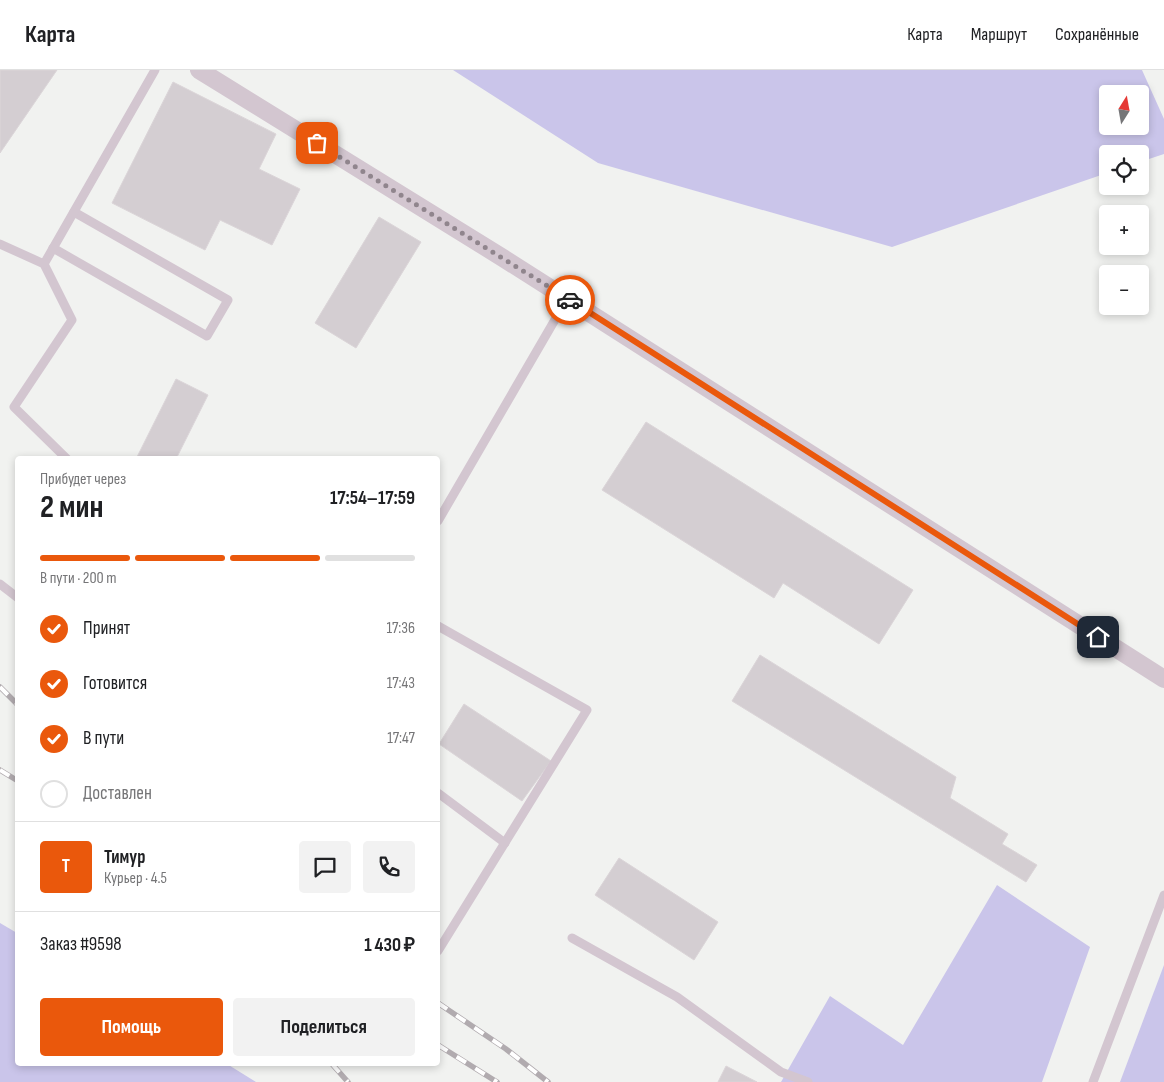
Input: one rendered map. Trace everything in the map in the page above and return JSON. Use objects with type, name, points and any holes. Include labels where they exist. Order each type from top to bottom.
[{"type":"street","points":[[199,70],[567,299],[1164,679]]},
{"type":"lane","points":[[44,264],[155,70]]},
{"type":"lane","points":[[53,248],[207,336],[228,300],[74,212]]},
{"type":"lane","points":[[0,244],[44,264],[72,320],[14,406],[65,456]]},
{"type":"lane","points":[[440,518],[567,299]]},
{"type":"lane","points":[[0,584],[15,596]]},
{"type":"lane","points":[[440,627],[587,710],[440,948]]},
{"type":"lane","points":[[440,794],[505,843]]},
{"type":"lane","points":[[1093,1082],[1164,895]]},
{"type":"lane","points":[[572,938],[677,997],[781,1072],[808,1082]]},
{"type":"shaded area","points":[[453,70],[1142,70],[1149,85],[1099,85],[1099,135],[1149,135],[1149,86],[1164,119],[1164,154],[1149,159],[1149,145],[1099,145],[1099,176],[892,247],[598,163]]},
{"type":"shaded area","points":[[997,885],[1090,947],[1042,1082],[781,1082],[830,996],[903,1045]]},
{"type":"shaded area","points":[[0,923],[15,932],[15,1066],[230,1066],[256,1082],[0,1082]]},
{"type":"shaded area","points":[[1164,965],[1164,1082],[1120,1082]]},
{"type":"building","points":[[0,70],[57,70],[0,153]]},
{"type":"building","points":[[173,82],[276,134],[259,169],[300,189],[272,245],[220,220],[205,250],[112,203]]},
{"type":"building","points":[[379,217],[421,242],[356,348],[315,323]]},
{"type":"building","points":[[176,379],[208,395],[178,456],[138,456]]},
{"type":"building","points":[[646,422],[913,590],[879,644],[783,583],[774,598],[602,490]]},
{"type":"building","points":[[760,655],[956,777],[950,798],[1008,834],[1002,844],[1037,865],[1026,882],[732,701]]},
{"type":"building","points":[[464,704],[551,761],[522,801],[440,745]]},
{"type":"building","points":[[619,858],[718,922],[694,960],[595,895]]},
{"type":"building","points":[[726,1066],[757,1082],[718,1082]]},
{"type":"railway","points":[[0,687],[15,702]]},
{"type":"railway","points":[[0,770],[15,779]]},
{"type":"railway","points":[[440,1004],[506,1049],[548,1082]]},
{"type":"railway","points":[[440,1046],[497,1082]]},
{"type":"railway","points":[[334,1066],[348,1082]]},
{"type":"way so far","points":[[317,143],[570,300]]},
{"type":"route","points":[[570,300],[1098,637]]}]
